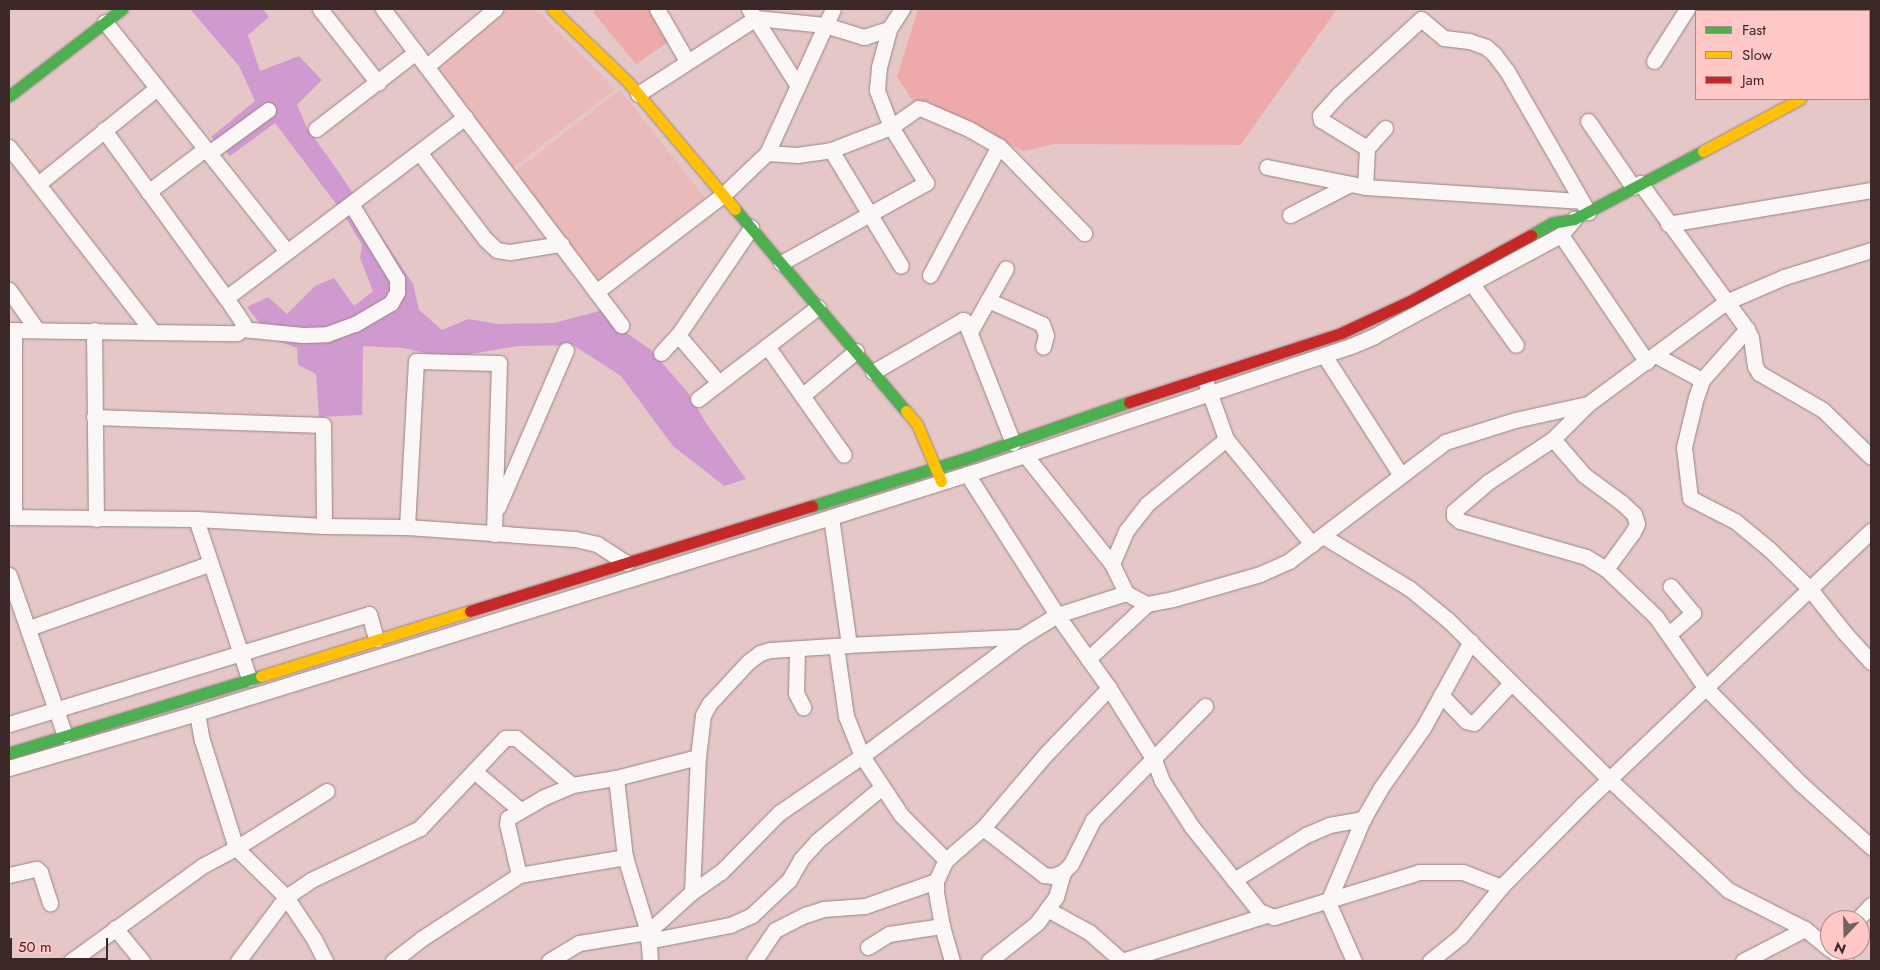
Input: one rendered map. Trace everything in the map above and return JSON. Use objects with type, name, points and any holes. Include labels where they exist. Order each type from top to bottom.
[{"type":"street","points":[[322,9],[378,83]]},
{"type":"street","points":[[383,9],[621,325]]},
{"type":"street","points":[[427,66],[496,9]]},
{"type":"street","points":[[553,9],[638,94],[917,424],[938,475]]},
{"type":"street","points":[[658,9],[687,61]]},
{"type":"street","points":[[596,292],[723,195],[767,153],[832,9]]},
{"type":"street","points":[[781,263],[869,212],[926,183],[891,127],[877,90],[879,67],[890,29],[902,9]]},
{"type":"street","points":[[9,96],[118,10]]},
{"type":"street","points":[[1654,61],[1683,10]]},
{"type":"street","points":[[753,14],[798,86]]},
{"type":"street","points":[[638,94],[753,14],[825,26],[864,37],[890,29]]},
{"type":"street","points":[[1367,148],[1321,120],[1320,115],[1339,94],[1421,19],[1444,38],[1469,41],[1486,47],[1497,58],[1581,211]]},
{"type":"street","points":[[105,22],[287,252]]},
{"type":"street","points":[[316,129],[416,52]]},
{"type":"street","points":[[38,184],[157,88]]},
{"type":"street","points":[[9,768],[197,713],[831,517],[1013,443],[1205,376],[1316,342],[1366,322],[1410,301],[1459,272],[1552,223],[1636,185],[1798,100]]},
{"type":"street","points":[[767,153],[797,155],[831,150],[891,127],[918,108],[923,109],[969,128],[999,146],[1084,233]]},
{"type":"street","points":[[148,192],[268,110]]},
{"type":"street","points":[[226,298],[465,117]]},
{"type":"street","points":[[1588,121],[1668,224],[1746,330],[1751,338],[1754,366],[1759,373],[1823,410],[1871,457]]},
{"type":"street","points":[[1365,186],[1367,148],[1385,128]]},
{"type":"street","points":[[104,130],[226,298],[243,323],[242,328],[237,333],[11,330],[11,517],[196,519],[324,526],[407,528],[494,534],[587,541],[607,549],[626,563]]},
{"type":"street","points":[[930,275],[999,146]]},
{"type":"street","points":[[9,147],[152,332]]},
{"type":"street","points":[[831,150],[901,266]]},
{"type":"street","points":[[419,152],[485,240],[497,250],[510,252],[561,244]]},
{"type":"street","points":[[1267,167],[1350,184],[1581,211]]},
{"type":"street","points":[[1290,215],[1350,184]]},
{"type":"street","points":[[1668,224],[1871,190]]},
{"type":"street","points":[[242,328],[303,335],[327,334],[355,324],[391,303],[397,292],[397,278],[351,204]]},
{"type":"street","points":[[9,753],[626,563],[938,475],[967,474],[1324,354],[1374,336],[1561,235],[1581,211]]},
{"type":"street","points":[[661,352],[678,335],[751,228]]},
{"type":"street","points":[[1561,235],[1651,359],[1702,380]]},
{"type":"street","points":[[1871,250],[1784,277],[1726,302],[1588,404],[1553,439],[1488,482],[1454,511],[1454,516],[1460,521],[1586,556],[1606,569],[1656,618],[1705,687],[1800,783],[1871,847]]},
{"type":"street","points":[[970,332],[1006,268]]},
{"type":"street","points":[[1472,284],[1516,345]]},
{"type":"street","points":[[9,290],[37,330]]},
{"type":"street","points":[[988,300],[1042,324],[1046,335],[1043,348]]},
{"type":"street","points":[[698,399],[818,307]]},
{"type":"street","points":[[873,372],[963,320],[970,332],[1013,443]]},
{"type":"street","points":[[94,330],[96,519]]},
{"type":"street","points":[[1746,330],[1702,380],[1696,397],[1684,447],[1690,498],[1735,521],[1770,549],[1810,589],[1843,631],[1871,662]]},
{"type":"street","points":[[678,335],[719,383]]},
{"type":"street","points":[[767,346],[844,455]]},
{"type":"street","points":[[494,515],[566,350]]},
{"type":"street","points":[[803,396],[856,352]]},
{"type":"street","points":[[1324,354],[1400,474]]},
{"type":"street","points":[[407,528],[416,361],[499,363],[494,534]]},
{"type":"street","points":[[1205,376],[1226,438],[1317,540],[1409,588],[1471,641],[1609,779],[1728,890],[1805,929],[1820,940]]},
{"type":"street","points":[[1088,658],[1147,604],[1173,599],[1260,574],[1289,561],[1400,474],[1445,442],[1515,420],[1588,404]]},
{"type":"street","points":[[94,417],[323,425],[324,526]]},
{"type":"street","points":[[1112,564],[1126,532],[1147,504],[1226,438]]},
{"type":"street","points":[[1553,439],[1584,475],[1634,514],[1637,524],[1633,532],[1606,569]]},
{"type":"street","points":[[1024,455],[1112,564],[1126,593],[1147,604]]},
{"type":"street","points":[[967,474],[1057,615],[1109,688],[1154,760],[1162,781],[1192,827],[1260,911],[1274,917],[1328,902],[1419,872],[1463,872],[1501,888]]},
{"type":"street","points":[[831,517],[846,716],[862,756],[901,815],[946,860]]},
{"type":"street","points":[[196,519],[209,564],[249,678]]},
{"type":"street","points":[[1430,961],[1461,936],[1501,888],[1609,779],[1871,531]]},
{"type":"street","points":[[29,628],[209,564]]},
{"type":"street","points":[[9,575],[65,736]]},
{"type":"street","points":[[1669,634],[1692,613],[1670,586]]},
{"type":"street","points":[[648,936],[692,892],[721,872],[779,813],[862,756],[1021,637],[1057,615],[1126,593]]},
{"type":"street","points":[[9,724],[369,614],[376,639]]},
{"type":"street","points":[[692,892],[698,758],[703,715],[709,704],[748,662],[760,653],[796,649],[1021,637]]},
{"type":"street","points":[[1354,961],[1328,902],[1363,819],[1380,789],[1423,728],[1471,641]]},
{"type":"street","points":[[796,649],[796,693],[803,707]]},
{"type":"street","points":[[1441,695],[1466,721],[1474,723],[1512,683]]},
{"type":"street","points":[[952,961],[942,926],[936,880],[946,860],[983,828],[1045,755],[1109,688]]},
{"type":"street","points":[[983,828],[1044,875],[1053,876],[1063,872],[1071,864],[1093,820],[1205,706]]},
{"type":"street","points":[[197,713],[207,758],[236,848],[286,897],[314,939],[325,961]]},
{"type":"street","points":[[238,961],[286,897],[311,880],[420,828],[500,741],[512,737],[572,785]]},
{"type":"street","points":[[519,875],[507,821],[520,810],[572,785],[616,778],[698,758]]},
{"type":"street","points":[[474,771],[520,810]]},
{"type":"street","points":[[616,778],[625,857],[648,936],[650,961]]},
{"type":"street","points":[[549,961],[579,943],[730,925],[752,915],[789,880],[801,859],[818,841],[882,787]]},
{"type":"street","points":[[71,961],[202,866],[236,848],[327,791]]},
{"type":"street","points":[[1234,880],[1306,835],[1329,825],[1363,819]]},
{"type":"street","points":[[393,961],[428,934],[519,875],[625,857]]},
{"type":"street","points":[[9,875],[36,869],[40,872],[50,903]]},
{"type":"street","points":[[989,961],[1037,923],[1056,897],[1063,872]]},
{"type":"street","points":[[754,961],[775,930],[805,915],[823,909],[865,906],[936,880]]},
{"type":"street","points":[[1047,909],[1089,932],[1122,961],[1266,915]]},
{"type":"street","points":[[868,947],[889,934],[942,926]]},
{"type":"street","points":[[115,928],[142,961]]},
{"type":"street","points":[[1743,961],[1805,929]]},
{"type":"shaded area","points":[[190,9],[263,9],[269,17],[248,35],[260,71],[299,56],[322,80],[297,105],[307,128],[336,168],[413,284],[419,310],[442,330],[468,319],[498,324],[554,323],[603,310],[617,326],[651,350],[689,394],[706,423],[746,479],[724,486],[673,446],[621,376],[573,345],[518,346],[447,358],[403,348],[363,346],[362,415],[319,417],[316,374],[298,365],[297,348],[272,339],[247,307],[268,297],[287,314],[315,286],[334,278],[354,306],[373,291],[360,258],[362,245],[343,213],[275,123],[230,156],[211,137],[255,101],[239,66]]},
{"type":"shaded area","points":[[496,9],[535,9],[615,89],[513,167],[433,64]]},
{"type":"shaded area","points":[[598,9],[649,9],[670,41],[636,64],[593,12]]},
{"type":"shaded area","points":[[918,9],[1337,9],[1240,145],[1055,144],[1024,151],[916,105],[897,77]]},
{"type":"shaded area","points":[[620,90],[705,198],[599,281],[514,173]]},
{"type":"traffic: fast","points":[[9,96],[122,9]]},
{"type":"traffic: fast","points":[[1531,235],[1552,223],[1574,219],[1703,151]]},
{"type":"traffic: fast","points":[[735,209],[906,411]]},
{"type":"traffic: fast","points":[[812,506],[964,459],[1129,402]]},
{"type":"traffic: fast","points":[[9,753],[261,676]]},
{"type":"traffic: slow","points":[[552,9],[628,82],[735,209]]},
{"type":"traffic: slow","points":[[1703,151],[1798,100]]},
{"type":"traffic: slow","points":[[906,411],[917,424],[941,481]]},
{"type":"traffic: slow","points":[[261,676],[470,611]]},
{"type":"traffic: jam","points":[[1129,402],[1341,333],[1410,301],[1531,235]]},
{"type":"traffic: jam","points":[[470,611],[812,506]]}]
